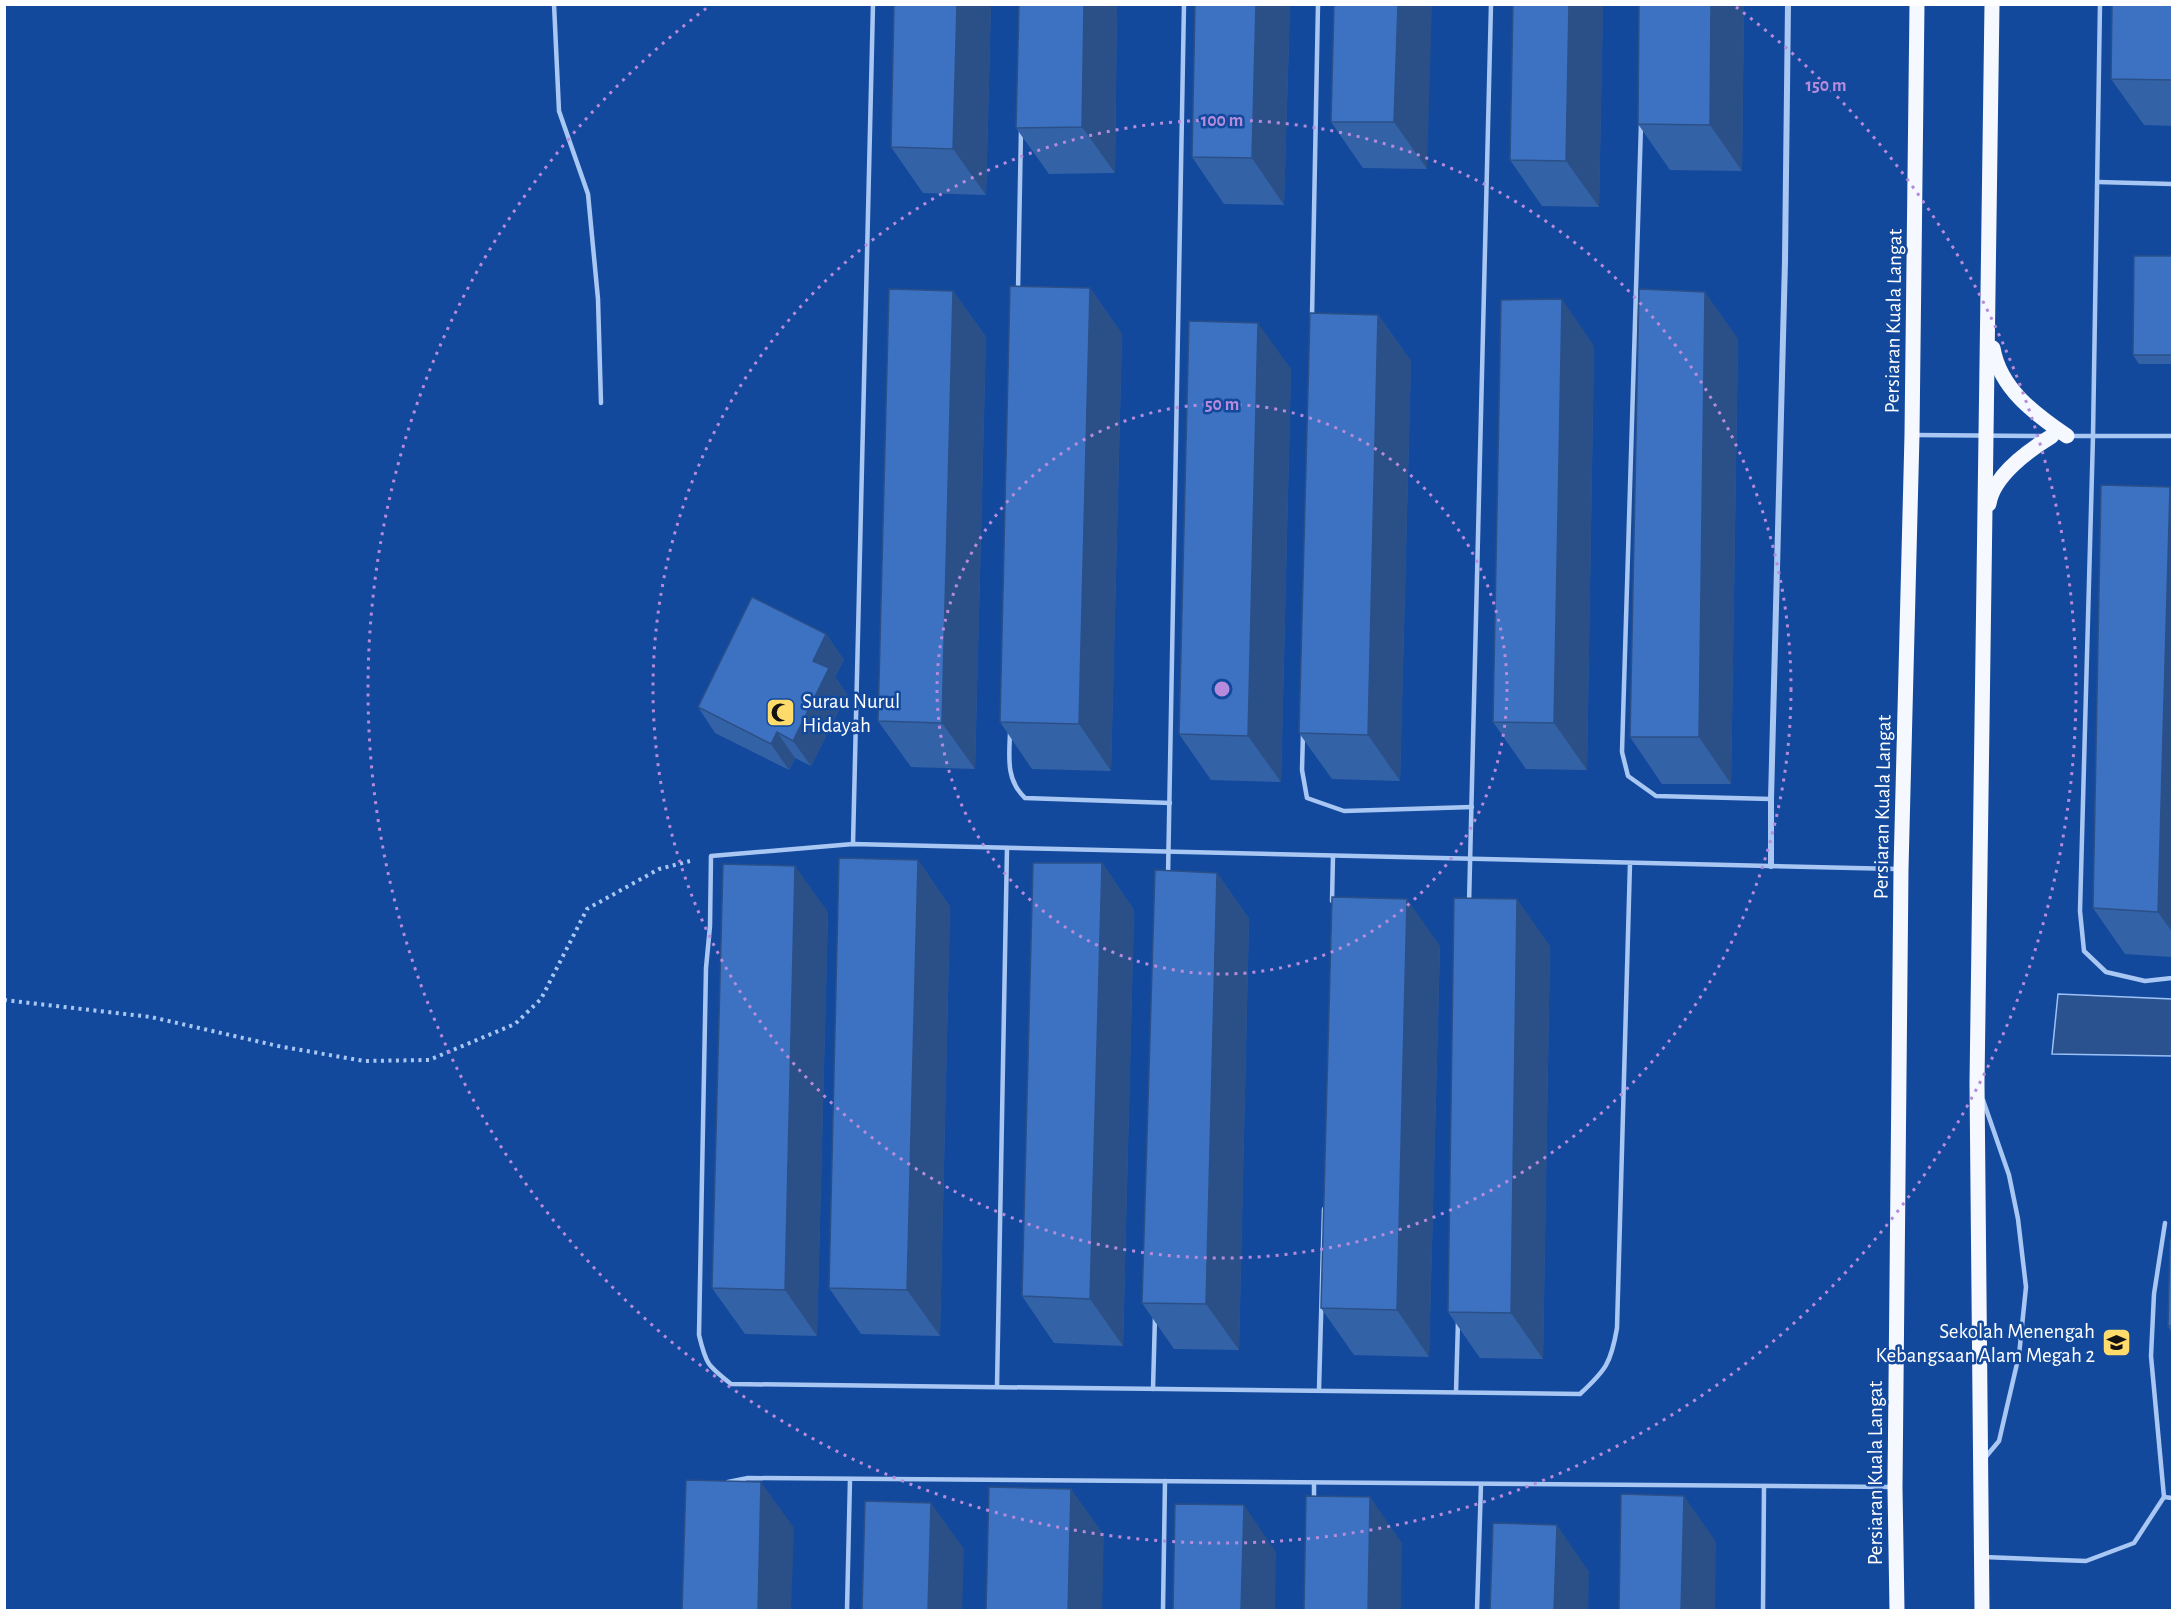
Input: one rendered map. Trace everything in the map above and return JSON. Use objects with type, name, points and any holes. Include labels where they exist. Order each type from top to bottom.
[{"type":"main road","name":"Persiaran Kuala Langat","points":[[1897,1611],[1895,1487],[1901,869],[1912,435],[1917,4]]},
{"type":"main road","points":[[1982,1611],[1977,1083],[1992,4]]},
{"type":"main road","points":[[1984,534],[1990,495],[2008,471],[2020,458],[2060,436],[2015,395],[1996,363],[1988,312]]},
{"type":"street","points":[[1771,866],[1785,261],[1788,4]]},
{"type":"lane","points":[[554,4],[560,111],[588,194],[598,299],[601,403]]},
{"type":"lane","points":[[853,844],[873,4]]},
{"type":"lane","points":[[1168,887],[1184,4]]},
{"type":"lane","points":[[1311,328],[1318,4]]},
{"type":"lane","points":[[1469,906],[1491,4]]},
{"type":"lane","points":[[2100,4],[2093,436],[2080,911],[2084,951],[2106,972],[2145,981],[2172,978]]},
{"type":"lane","points":[[1018,301],[1021,123]]},
{"type":"lane","points":[[1641,123],[1622,752],[1628,776],[1656,795],[1771,799]]},
{"type":"lane","points":[[2098,182],[2172,184]]},
{"type":"lane","points":[[1912,435],[2172,436]]},
{"type":"lane","points":[[1303,723],[1302,770],[1307,798],[1344,811],[1472,807]]},
{"type":"lane","points":[[1010,728],[1009,763],[1015,789],[1025,798],[1170,804]]},
{"type":"lane","points":[[1630,863],[1617,1328],[1608,1365],[1597,1379],[1580,1394],[730,1384],[705,1360],[699,1335],[706,968],[710,926],[711,856],[853,844],[1901,869]]},
{"type":"lane","points":[[997,1387],[1007,848]]},
{"type":"lane","points":[[1332,903],[1333,856]]},
{"type":"lane","points":[[1977,1083],[2009,1175],[2018,1219],[2026,1287],[2019,1355],[1999,1441],[1980,1464]]},
{"type":"lane","points":[[1319,1390],[1324,1200]]},
{"type":"lane","points":[[1980,1557],[2086,1561],[2134,1542],[2164,1497],[2151,1356],[2154,1294],[2165,1223]]},
{"type":"lane","points":[[1153,1389],[1155,1305]]},
{"type":"lane","points":[[1456,1392],[1459,1309]]},
{"type":"lane","points":[[723,1483],[748,1478],[1895,1487]]},
{"type":"lane","points":[[847,1611],[850,1479]]},
{"type":"lane","points":[[999,1491],[1000,1479]]},
{"type":"lane","points":[[1163,1611],[1165,1481]]},
{"type":"lane","points":[[1314,1483],[1314,1506]]},
{"type":"lane","points":[[1477,1611],[1480,1484]]},
{"type":"lane","points":[[1633,1496],[1634,1485]]},
{"type":"lane","points":[[1763,1611],[1764,1486]]},
{"type":"lane","points":[[2164,1497],[2172,1498]]},
{"type":"path","points":[[4,1000],[151,1017],[278,1046],[364,1061],[429,1060],[514,1024],[542,999],[587,909],[659,869],[711,856]]},
{"type":"water","points":[[2058,994],[2172,999],[2172,1056],[2052,1054]]},
{"type":"building","points":[[894,4],[957,4],[953,149],[891,147]]},
{"type":"building","points":[[1019,4],[1084,4],[1082,127],[1016,128]]},
{"type":"building","points":[[1195,4],[1256,4],[1252,158],[1192,157]]},
{"type":"building","points":[[1334,4],[1398,4],[1394,122],[1331,122]]},
{"type":"building","points":[[1513,4],[1569,4],[1566,161],[1510,160]]},
{"type":"building","points":[[1639,4],[1711,4],[1710,125],[1638,124]]},
{"type":"building","points":[[2112,4],[2172,4],[2172,80],[2111,79]]},
{"type":"building","points":[[2134,256],[2172,256],[2172,355],[2133,355]]},
{"type":"building","points":[[1010,286],[1090,288],[1079,724],[1000,722]]},
{"type":"building","points":[[889,289],[953,291],[942,723],[878,721]]},
{"type":"building","points":[[1639,289],[1705,292],[1699,737],[1630,737]]},
{"type":"building","points":[[1562,299],[1554,723],[1493,722],[1501,300]]},
{"type":"building","points":[[1310,313],[1378,315],[1368,735],[1299,733]]},
{"type":"building","points":[[1189,321],[1258,323],[1248,736],[1179,734]]},
{"type":"building","points":[[2101,485],[2170,487],[2158,912],[2093,908]]},
{"type":"building","name":"Surau Nurul Hidayah","points":[[752,597],[826,634],[813,661],[829,668],[793,741],[777,732],[771,744],[698,707]]},
{"type":"building","points":[[839,858],[918,860],[907,1290],[829,1288]]},
{"type":"building","points":[[1033,863],[1102,863],[1090,1299],[1022,1296]]},
{"type":"building","points":[[723,864],[795,866],[785,1290],[712,1288]]},
{"type":"building","points":[[1155,870],[1217,873],[1206,1304],[1142,1303]]},
{"type":"building","points":[[1332,897],[1407,899],[1397,1310],[1321,1308]]},
{"type":"building","points":[[1454,898],[1517,899],[1511,1313],[1448,1312]]},
{"type":"building","points":[[2170,1239],[2172,1239],[2172,1326],[2168,1326]]},
{"type":"building","points":[[686,1480],[761,1482],[758,1611],[682,1611]]},
{"type":"building","points":[[989,1487],[1071,1489],[1068,1611],[986,1611]]},
{"type":"building","points":[[1621,1494],[1684,1496],[1681,1611],[1619,1611]]},
{"type":"building","points":[[1306,1496],[1370,1497],[1368,1611],[1304,1611]]},
{"type":"building","points":[[865,1501],[931,1503],[928,1611],[862,1611]]},
{"type":"building","points":[[1175,1504],[1244,1505],[1241,1611],[1173,1611]]},
{"type":"building","points":[[1493,1523],[1557,1525],[1554,1611],[1490,1611]]},
{"type":"place","name":"Surau Nurul Hidayah","points":[[781,713]]},
{"type":"place","name":"Sekolah Menengah Kebangsaan Alam Megah 2","points":[[2116,1343]]}]
